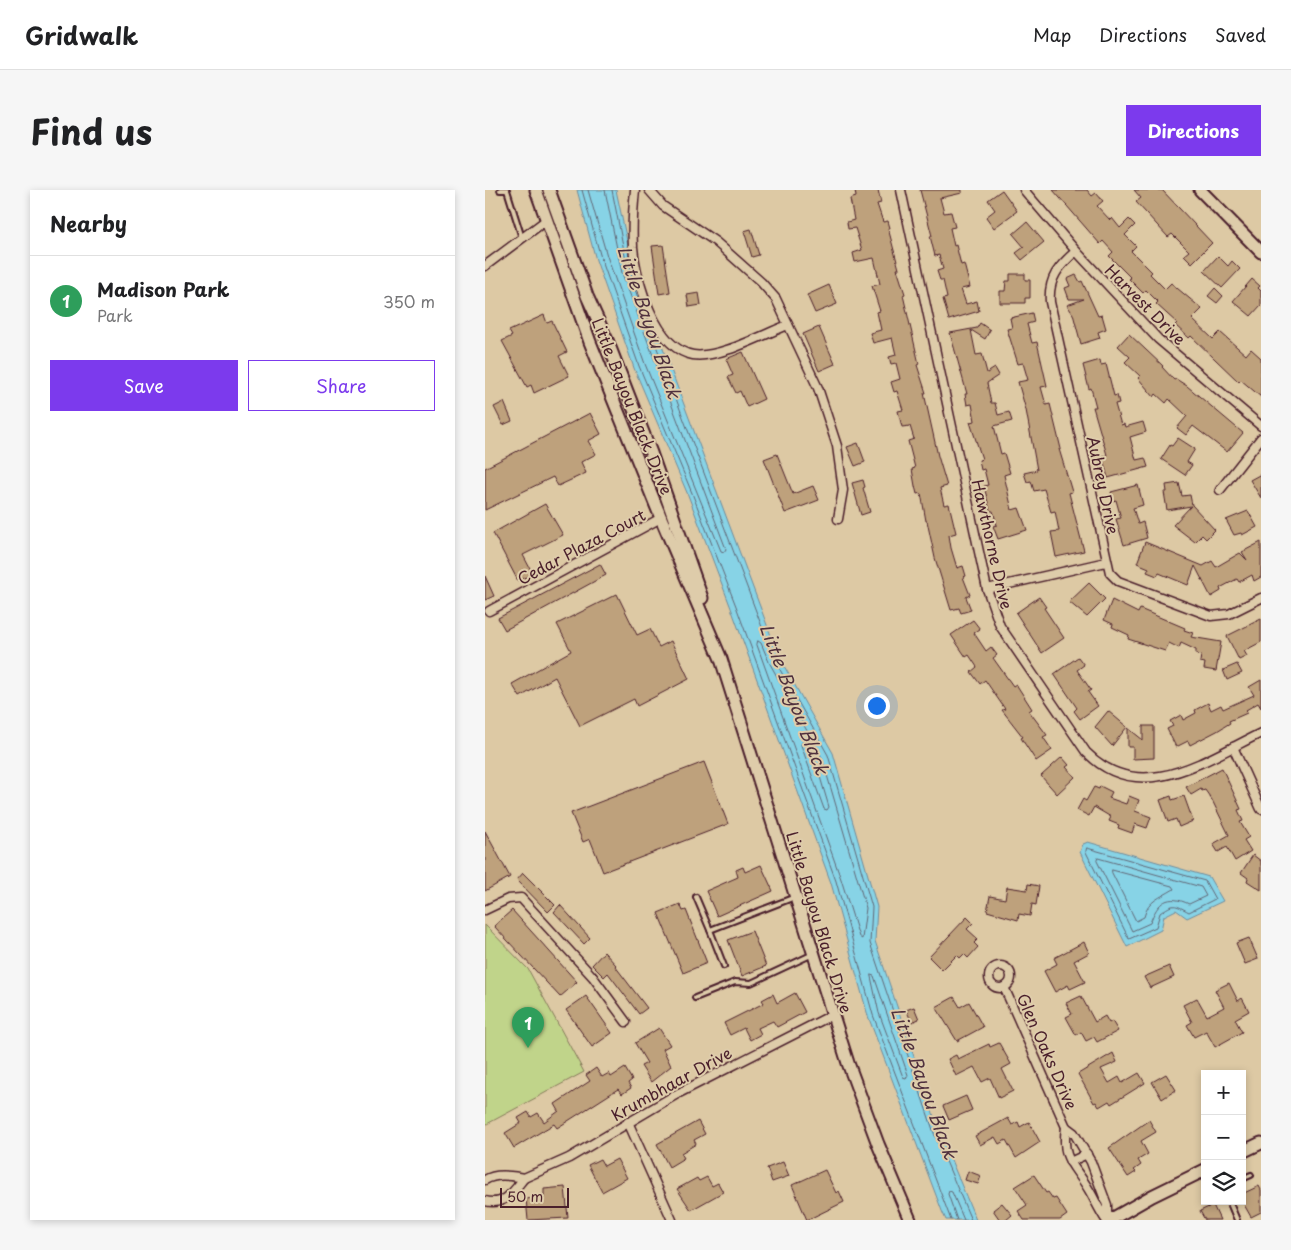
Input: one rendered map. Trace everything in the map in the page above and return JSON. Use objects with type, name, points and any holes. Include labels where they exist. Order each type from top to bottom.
[{"type":"main road","name":"Little Bayou Black Drive","points":[[536,190],[545,221],[577,308],[661,518],[711,630]]},
{"type":"main road","name":"Little Bayou Black Drive","points":[[549,190],[587,296],[607,340],[651,453],[705,606],[711,630],[753,755],[832,1015],[878,1144],[910,1220]]},
{"type":"main road","points":[[1199,190],[1261,252]]},
{"type":"main road","points":[[1246,1150],[1261,1143]]},
{"type":"main road","points":[[1108,1220],[1151,1196],[1201,1172]]},
{"type":"street","points":[[635,190],[632,219],[633,250],[640,282],[660,331],[668,342],[680,351],[703,355],[731,347],[788,325]]},
{"type":"street","points":[[649,190],[663,206],[716,242],[761,282],[776,299],[818,388],[837,446],[843,490],[838,519]]},
{"type":"street","name":"Hawthorne Drive","points":[[901,190],[987,589],[993,611],[1000,626],[1076,740],[1100,765],[1126,776],[1157,778],[1177,772],[1261,734]]},
{"type":"street","name":"Harvest Drive","points":[[1024,190],[1076,251],[1158,339],[1261,426]]},
{"type":"street","points":[[485,266],[545,221]]},
{"type":"street","name":"Aubrey Drive","points":[[1076,251],[1055,272],[1051,282],[1050,302],[1106,562],[1110,573],[1118,581],[1211,616],[1229,614],[1261,598]]},
{"type":"street","points":[[1220,490],[1261,438]]},
{"type":"street","name":"Cedar Plaza Court","points":[[489,611],[661,518]]},
{"type":"street","points":[[987,589],[1106,562]]},
{"type":"street","points":[[1233,746],[1261,809]]},
{"type":"street","points":[[485,910],[508,899],[521,898],[593,977],[626,1022]]},
{"type":"street","name":"Glen Oaks Drive","points":[[1004,987],[1066,1127],[1065,1152],[1108,1220]]},
{"type":"street","name":"Krumbhaar Drive","points":[[485,1201],[499,1202],[505,1199],[524,1178],[569,1158],[628,1122],[721,1070],[832,1015]]},
{"type":"street","points":[[628,1122],[672,1220]]},
{"type":"street","name":"Glen Oaks Drive","points":[[1066,1127],[1075,1133],[1087,1154],[1107,1205],[1108,1220]]},
{"type":"street","points":[[1070,1162],[1087,1154]]},
{"type":"street","name":"Krumbhaar Drive","points":[[485,1180],[492,1176],[524,1178]]},
{"type":"lane","points":[[500,190],[506,190],[522,238]]},
{"type":"lane","points":[[695,896],[724,966]]},
{"type":"lane","points":[[710,930],[795,897]]},
{"type":"lane","points":[[695,998],[735,982],[751,983],[813,954]]},
{"type":"lane","points":[[1246,1177],[1251,1175]]},
{"type":"lane","points":[[1231,1205],[1237,1220]]},
{"type":"green space","points":[[485,925],[528,969],[584,1072],[485,1125]]},
{"type":"water","name":"Little Bayou Black","points":[[577,190],[616,190],[633,269],[779,657],[833,753],[877,907],[875,941],[939,1131],[976,1220],[946,1220],[942,1211],[868,1016],[831,883],[731,608],[688,495],[634,368],[596,260]]},
{"type":"water","points":[[1088,842],[1209,877],[1223,901],[1187,918],[1176,910],[1164,916],[1161,930],[1127,947],[1080,852],[1083,844]]},
{"type":"building","points":[[855,190],[878,190],[881,203],[877,204],[883,222],[888,221],[890,228],[888,228],[899,269],[897,269],[905,294],[903,295],[919,364],[917,365],[926,393],[924,393],[938,456],[947,486],[940,488],[944,505],[949,504],[956,533],[949,535],[951,548],[957,568],[963,566],[966,576],[963,577],[970,595],[966,597],[971,610],[961,613],[959,608],[951,610],[935,558],[921,493],[917,494],[912,469],[915,468],[908,441],[914,439],[910,426],[902,427],[898,411],[903,410],[897,391],[894,392],[891,382],[900,379],[896,363],[891,364],[889,357],[896,355],[892,338],[873,343],[870,333],[881,330],[877,312],[880,311],[872,286],[880,284],[874,258],[855,262],[853,253],[862,250],[855,228],[848,229],[847,222],[854,220],[850,199],[856,197]]},
{"type":"building","points":[[920,190],[962,190],[962,193],[940,198],[944,213],[951,212],[955,227],[950,228],[954,246],[956,245],[961,265],[964,264],[970,287],[961,289],[966,304],[977,301],[979,311],[949,320],[943,299],[947,298],[943,280],[940,280],[937,271],[943,269],[939,255],[935,256],[930,236],[932,236]]},
{"type":"building","points":[[1002,190],[1017,211],[994,228],[986,217],[995,210],[988,200]]},
{"type":"building","points":[[1053,190],[1087,190],[1092,196],[1096,193],[1103,201],[1097,206],[1110,220],[1112,218],[1120,228],[1129,219],[1135,225],[1125,235],[1136,246],[1131,251],[1152,272],[1150,274],[1165,289],[1171,283],[1202,309],[1192,319],[1213,339],[1220,332],[1246,355],[1251,349],[1261,358],[1261,397],[1241,380],[1239,382],[1191,336],[1189,338],[1175,325],[1177,323],[1156,304],[1158,302],[1146,290],[1143,293],[1129,279],[1131,278],[1109,256],[1113,252],[1103,241],[1100,244]]},
{"type":"building","points":[[1134,190],[1162,190],[1212,243],[1192,263],[1184,255],[1189,251],[1172,234],[1168,237],[1136,202],[1141,198]]},
{"type":"building","points":[[1027,222],[1044,242],[1022,260],[1016,253],[1024,247],[1013,234]]},
{"type":"building","points":[[751,229],[759,255],[752,257],[744,231]]},
{"type":"building","points":[[663,245],[670,292],[659,294],[652,246]]},
{"type":"building","points":[[1218,256],[1228,266],[1232,261],[1240,269],[1222,288],[1204,271]]},
{"type":"building","points":[[1010,274],[1025,274],[1025,280],[1030,280],[1030,298],[1025,298],[1025,303],[1000,303],[1000,291],[1005,291],[1006,281],[1010,281]]},
{"type":"building","points":[[1076,275],[1080,282],[1082,281],[1098,316],[1102,315],[1106,329],[1098,332],[1100,338],[1081,344],[1073,314],[1067,305],[1084,299],[1069,299],[1065,288],[1070,286],[1067,279]]},
{"type":"building","points":[[1252,279],[1260,286],[1258,288],[1261,291],[1261,305],[1251,316],[1233,301]]},
{"type":"building","points":[[829,285],[837,304],[815,313],[807,295]]},
{"type":"building","points":[[1215,288],[1223,296],[1217,303],[1208,296]]},
{"type":"building","points":[[699,293],[701,305],[689,307],[687,295]]},
{"type":"building","points":[[1032,313],[1034,322],[1027,324],[1032,343],[1037,342],[1047,386],[1041,387],[1046,405],[1050,404],[1061,449],[1059,449],[1072,492],[1069,493],[1084,551],[1056,557],[1051,532],[1059,531],[1055,511],[1051,512],[1044,489],[1034,491],[1031,481],[1027,482],[1024,473],[1037,470],[1026,410],[1018,382],[1028,380],[1023,363],[1018,364],[1007,329],[1012,328],[1010,318]]},
{"type":"building","points":[[544,315],[547,323],[552,321],[567,352],[559,356],[569,376],[534,393],[531,385],[527,387],[502,341],[512,336],[509,331]]},
{"type":"building","points":[[980,323],[990,330],[985,339],[971,330],[976,355],[982,354],[987,373],[995,368],[999,375],[987,383],[991,403],[995,403],[998,415],[1009,412],[1012,421],[994,426],[1001,454],[1004,453],[1010,473],[1004,475],[1012,510],[1019,508],[1027,530],[998,539],[993,526],[997,525],[993,511],[990,511],[984,486],[988,485],[984,469],[981,470],[979,460],[982,459],[970,422],[975,421],[972,404],[967,405],[965,394],[967,394],[950,333],[977,328]]},
{"type":"building","points":[[819,327],[835,364],[819,371],[803,334]]},
{"type":"building","points":[[1129,334],[1163,366],[1174,380],[1176,379],[1187,386],[1243,433],[1227,452],[1193,426],[1186,435],[1177,428],[1187,416],[1169,399],[1166,403],[1156,394],[1154,397],[1138,378],[1140,376],[1125,362],[1130,357],[1118,346]]},
{"type":"building","points":[[743,352],[764,399],[747,407],[740,391],[736,393],[728,377],[733,375],[726,359]]},
{"type":"building","points":[[1100,360],[1101,365],[1106,364],[1114,396],[1117,395],[1119,403],[1115,404],[1121,425],[1124,424],[1125,427],[1143,422],[1146,432],[1130,437],[1136,460],[1145,458],[1148,467],[1108,478],[1102,456],[1107,455],[1093,407],[1096,407],[1091,388],[1089,389],[1083,365]]},
{"type":"building","points":[[504,402],[512,421],[503,425],[494,407]]},
{"type":"building","points":[[590,413],[601,434],[588,441],[596,454],[581,462],[586,473],[558,486],[553,477],[485,510],[485,468]]},
{"type":"building","points":[[1178,438],[1195,449],[1187,462],[1192,465],[1185,475],[1161,459],[1170,445],[1172,446]]},
{"type":"building","points":[[858,443],[865,462],[855,466],[847,447]]},
{"type":"building","points":[[777,454],[793,494],[813,486],[819,500],[785,513],[764,459]]},
{"type":"building","points":[[1261,474],[1261,498],[1250,480]]},
{"type":"building","points":[[863,480],[865,487],[863,488],[870,512],[861,515],[852,483]]},
{"type":"building","points":[[1179,483],[1182,496],[1190,495],[1192,505],[1215,530],[1206,539],[1202,535],[1195,542],[1173,525],[1191,506],[1167,510],[1164,492],[1167,492],[1166,485]]},
{"type":"building","points":[[1138,485],[1143,505],[1133,508],[1138,524],[1143,522],[1147,538],[1124,545],[1116,519],[1121,518],[1116,500],[1113,501],[1111,492]]},
{"type":"building","points":[[545,504],[563,535],[523,555],[533,574],[518,581],[493,533]]},
{"type":"building","points":[[1248,511],[1257,527],[1242,535],[1241,533],[1234,535],[1226,520]]},
{"type":"building","points":[[1145,542],[1203,566],[1212,561],[1216,567],[1240,553],[1247,560],[1242,552],[1261,542],[1261,577],[1254,581],[1252,575],[1239,582],[1237,579],[1220,588],[1221,591],[1211,597],[1195,566],[1188,585],[1159,573],[1157,576],[1147,572],[1149,568],[1137,563]]},
{"type":"building","points":[[600,564],[606,575],[505,630],[498,618]]},
{"type":"building","points":[[485,576],[494,596],[485,600]]},
{"type":"building","points":[[1089,583],[1105,599],[1087,617],[1069,602]]},
{"type":"building","points":[[617,594],[637,635],[650,629],[659,647],[671,641],[689,679],[637,706],[634,699],[580,726],[555,677],[520,697],[512,684],[571,651],[557,624]]},
{"type":"building","points":[[1039,597],[1064,638],[1042,653],[1016,613]]},
{"type":"building","points":[[1112,600],[1138,613],[1140,609],[1185,628],[1184,630],[1193,633],[1191,637],[1221,642],[1216,671],[1204,669],[1205,663],[1200,662],[1201,655],[1196,654],[1196,650],[1181,643],[1179,648],[1169,643],[1165,651],[1128,639],[1129,635],[1112,627],[1113,624],[1104,620]]},
{"type":"building","points":[[1261,619],[1261,642],[1244,651],[1247,656],[1239,660],[1227,636]]},
{"type":"building","points":[[973,620],[980,629],[974,633],[986,651],[991,647],[997,655],[993,658],[1013,686],[1016,684],[1032,709],[1029,711],[1047,735],[1043,737],[1052,750],[1036,761],[1021,738],[1023,737],[1002,710],[1005,709],[985,680],[980,684],[971,672],[977,667],[969,655],[966,657],[951,635]]},
{"type":"building","points":[[1078,657],[1084,665],[1077,670],[1091,690],[1088,692],[1098,706],[1080,719],[1074,711],[1077,708],[1054,674]]},
{"type":"building","points":[[1237,664],[1242,673],[1227,680],[1223,670]]},
{"type":"building","points":[[1261,680],[1261,708],[1258,703],[1246,710],[1247,713],[1229,721],[1230,723],[1217,731],[1190,745],[1188,741],[1176,747],[1167,729],[1173,726],[1170,721],[1181,715],[1183,720],[1196,713],[1195,710],[1208,703],[1211,710],[1221,705],[1223,709],[1254,695],[1249,687]]},
{"type":"building","points":[[1108,711],[1127,727],[1112,746],[1095,727]]},
{"type":"building","points":[[1143,726],[1154,726],[1154,758],[1133,759],[1133,747],[1128,747],[1128,728],[1143,740]]},
{"type":"building","points":[[1062,757],[1069,765],[1066,767],[1075,777],[1057,794],[1041,776]]},
{"type":"building","points":[[704,762],[728,824],[603,872],[590,839],[583,842],[571,813]]},
{"type":"building","points":[[1222,768],[1241,809],[1238,810],[1243,821],[1240,822],[1249,837],[1244,840],[1251,851],[1235,861],[1227,847],[1218,852],[1213,844],[1229,835],[1212,800],[1205,790],[1202,791],[1201,789],[1191,795],[1186,787]]},
{"type":"building","points":[[1100,786],[1112,792],[1109,798],[1126,804],[1129,796],[1139,800],[1135,811],[1151,817],[1147,828],[1135,824],[1132,833],[1118,828],[1119,825],[1109,821],[1111,817],[1094,807],[1089,816],[1077,810],[1083,799],[1086,801],[1094,787],[1099,789]]},
{"type":"building","points":[[1171,796],[1172,800],[1184,796],[1193,821],[1179,827],[1176,819],[1168,822],[1160,800]]},
{"type":"building","points":[[485,831],[510,877],[485,891]]},
{"type":"building","points":[[1253,855],[1261,861],[1261,890],[1247,881],[1248,878],[1241,873]]},
{"type":"building","points":[[761,865],[773,891],[717,916],[706,891],[738,877],[736,870],[743,867],[745,872]]},
{"type":"building","points":[[523,873],[555,905],[548,912],[517,880]]},
{"type":"building","points":[[1028,884],[1039,886],[1036,905],[1032,904],[1030,916],[1019,914],[1018,920],[987,911],[990,896],[1005,899],[1007,887],[1027,890]]},
{"type":"building","points":[[680,904],[683,911],[686,910],[707,963],[683,973],[658,913]]},
{"type":"building","points":[[560,905],[590,938],[584,944],[554,912]]},
{"type":"building","points":[[512,910],[577,982],[560,997],[494,926]]},
{"type":"building","points":[[967,917],[973,923],[967,929],[978,939],[974,943],[978,947],[968,958],[964,954],[960,958],[957,955],[942,970],[929,957]]},
{"type":"building","points":[[752,931],[766,966],[742,976],[728,940]]},
{"type":"building","points":[[1249,938],[1258,959],[1245,964],[1236,943]]},
{"type":"building","points":[[1084,942],[1089,953],[1074,961],[1085,982],[1070,989],[1068,985],[1055,992],[1044,971],[1057,964],[1054,958]]},
{"type":"building","points":[[604,952],[616,965],[647,1008],[639,1014],[608,973],[604,977],[592,965]]},
{"type":"building","points":[[1169,966],[1174,977],[1150,988],[1144,977]]},
{"type":"building","points":[[1229,983],[1238,1001],[1242,998],[1249,1011],[1235,1019],[1242,1032],[1215,1047],[1206,1031],[1194,1037],[1187,1025],[1192,1022],[1183,1005],[1197,998],[1207,1016],[1224,1007],[1215,990]]},
{"type":"building","points":[[795,993],[805,1012],[777,1027],[773,1021],[758,1028],[761,1034],[750,1040],[744,1028],[730,1035],[724,1023],[764,1003],[762,1000],[773,994],[777,1003]]},
{"type":"building","points":[[586,996],[612,1033],[592,1047],[566,1010]]},
{"type":"building","points":[[1081,996],[1095,1022],[1105,1016],[1109,1023],[1112,1021],[1118,1031],[1097,1042],[1094,1037],[1086,1041],[1081,1032],[1076,1035],[1066,1017],[1072,1014],[1066,1003]]},
{"type":"building","points":[[954,997],[960,1007],[969,1002],[983,1027],[957,1041],[936,1007]]},
{"type":"building","points":[[914,1007],[919,1019],[912,1022],[906,1010]]},
{"type":"building","points":[[659,1028],[670,1045],[663,1049],[671,1066],[651,1082],[641,1066],[647,1063],[635,1043]]},
{"type":"building","points":[[999,1043],[1011,1064],[1002,1069],[1013,1091],[999,1098],[990,1078],[982,1082],[974,1067],[956,1076],[948,1059],[956,1055],[958,1059],[989,1044],[990,1047]]},
{"type":"building","points":[[1113,1053],[1117,1062],[1101,1069],[1109,1083],[1119,1077],[1122,1083],[1139,1073],[1145,1083],[1111,1104],[1109,1101],[1099,1107],[1096,1102],[1094,1103],[1078,1074]]},
{"type":"building","points":[[596,1068],[602,1077],[609,1073],[611,1077],[625,1068],[632,1080],[628,1083],[631,1088],[622,1094],[618,1089],[557,1128],[554,1124],[514,1148],[505,1133],[521,1123],[518,1118],[528,1112],[531,1117],[538,1113],[544,1122],[559,1111],[555,1104],[590,1081],[586,1075]]},
{"type":"building","points":[[1166,1074],[1176,1090],[1162,1099],[1152,1082]]},
{"type":"building","points":[[966,1096],[972,1110],[949,1120],[943,1106]]},
{"type":"building","points":[[1008,1118],[1012,1125],[1018,1122],[1020,1127],[1029,1122],[1040,1142],[1016,1158],[1006,1140],[999,1144],[995,1137],[980,1145],[975,1136]]},
{"type":"building","points":[[1149,1120],[1156,1132],[1141,1141],[1148,1154],[1138,1160],[1141,1165],[1134,1170],[1136,1172],[1128,1177],[1109,1148]]},
{"type":"building","points":[[698,1121],[705,1134],[694,1140],[696,1144],[681,1153],[684,1158],[669,1167],[657,1144]]},
{"type":"building","points":[[600,1159],[604,1166],[617,1159],[627,1178],[602,1192],[588,1165]]},
{"type":"building","points":[[783,1162],[789,1176],[772,1182],[767,1168]]},
{"type":"building","points":[[825,1170],[836,1193],[839,1191],[844,1202],[807,1220],[792,1185]]},
{"type":"building","points":[[968,1171],[981,1176],[978,1184],[965,1180]]},
{"type":"building","points":[[1034,1175],[1046,1193],[1048,1192],[1053,1199],[1056,1198],[1067,1215],[1060,1220],[1024,1220],[1018,1211],[1027,1205],[1015,1187]]},
{"type":"building","points":[[707,1177],[712,1186],[718,1183],[723,1192],[691,1210],[677,1189],[697,1178],[699,1181]]},
{"type":"building","points":[[1259,1186],[1261,1190],[1261,1212],[1251,1217],[1244,1205],[1246,1205],[1246,1192]]},
{"type":"building","points":[[565,1187],[568,1218],[528,1220],[526,1199],[544,1197],[544,1189]]},
{"type":"building","points":[[1002,1203],[1012,1215],[1006,1220],[1000,1220],[993,1210]]},
{"type":"building","points":[[1213,1205],[1220,1220],[1205,1220],[1200,1211]]},
{"type":"place","name":"Madison Park","points":[[528,1048]]}]
